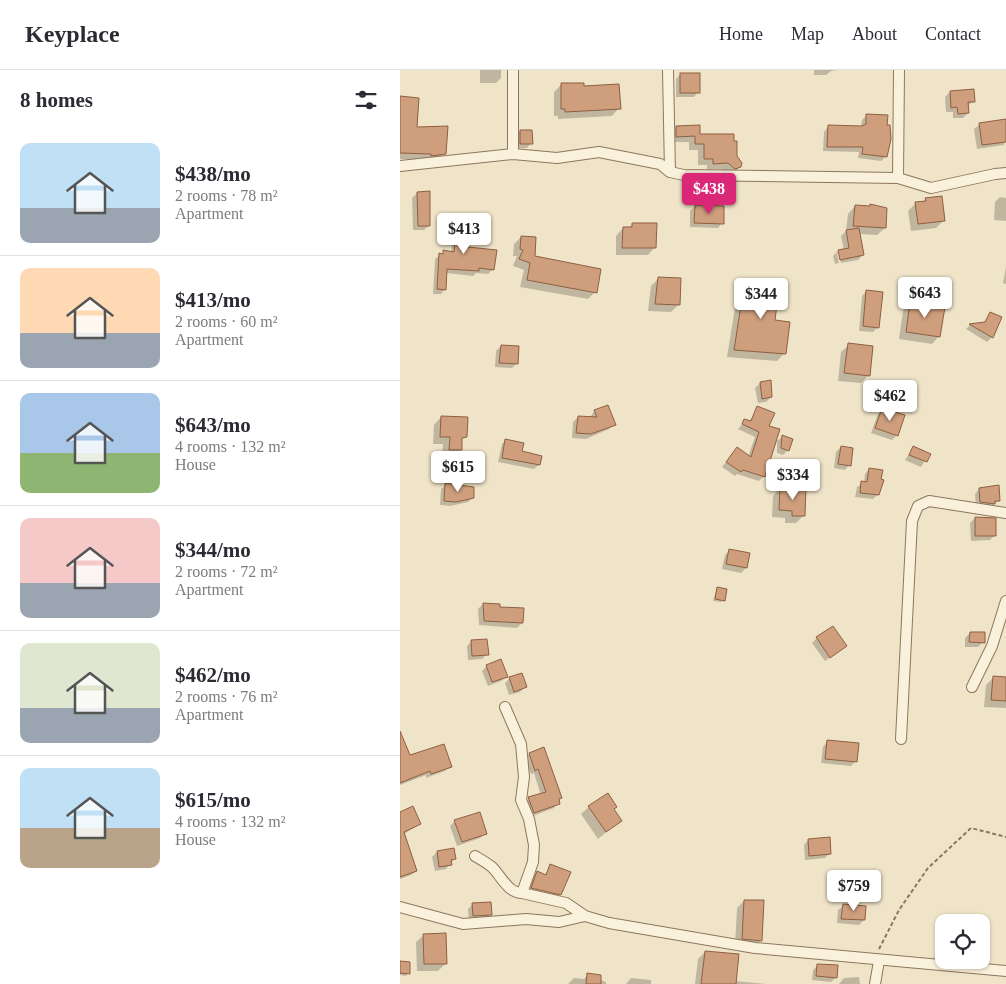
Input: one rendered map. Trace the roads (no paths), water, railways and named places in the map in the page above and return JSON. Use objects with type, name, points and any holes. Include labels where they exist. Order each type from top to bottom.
[{"type":"street","points":[[513,70],[513,154]]},
{"type":"street","points":[[668,70],[670,172]]},
{"type":"street","points":[[898,178],[899,70]]},
{"type":"street","points":[[400,166],[513,154],[557,158],[599,152],[660,164],[670,172],[684,176],[898,178],[931,188],[1006,173]]},
{"type":"street","points":[[901,739],[912,521],[918,506],[929,501],[1006,513]]},
{"type":"street","points":[[972,687],[992,646],[1006,602]]},
{"type":"street","points":[[505,707],[521,744],[524,777],[522,800],[529,819],[534,845],[533,862],[522,893]]},
{"type":"street","points":[[475,856],[492,868],[504,882],[518,893],[566,903],[585,916],[636,928],[755,948],[1006,971]]},
{"type":"street","points":[[400,907],[463,924],[526,919],[559,922],[585,916]]},
{"type":"street","points":[[875,984],[876,960]]}]
